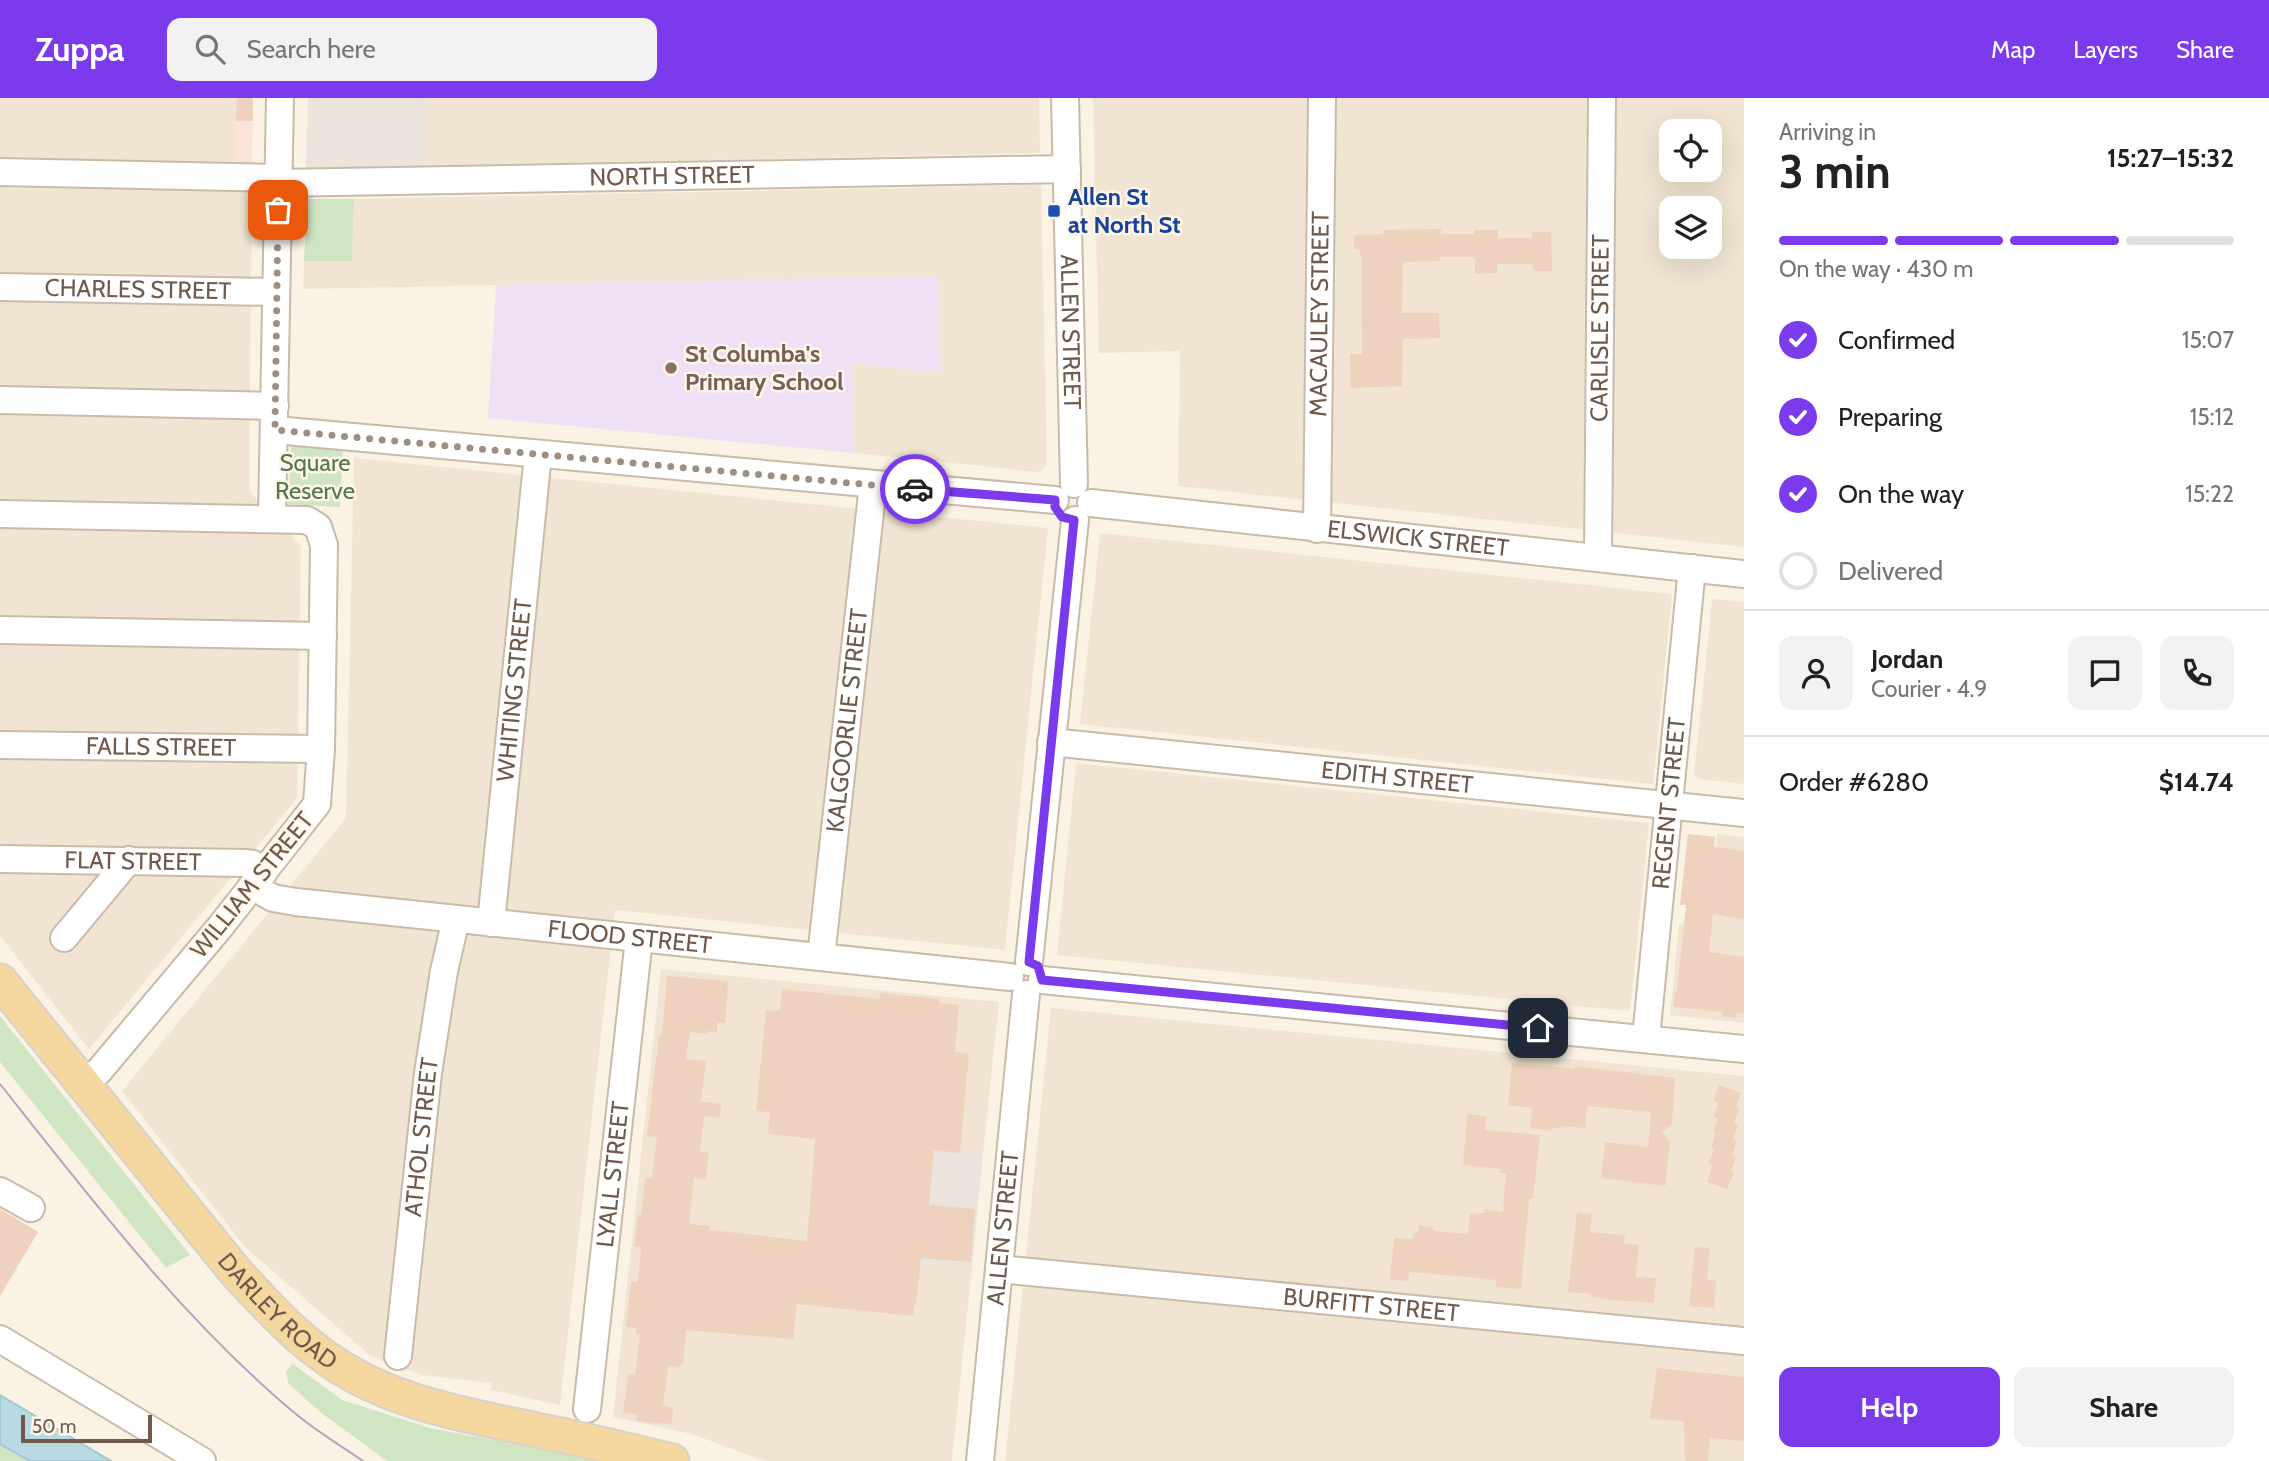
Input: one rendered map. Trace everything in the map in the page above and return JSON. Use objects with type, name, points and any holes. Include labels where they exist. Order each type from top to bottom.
[{"type":"main road","name":"DARLEY ROAD","points":[[0,981],[234,1270],[275,1315],[306,1343],[340,1367],[410,1399],[672,1461]]},
{"type":"street","points":[[0,514],[272,518],[280,98]]},
{"type":"street","name":"ALLEN STREET","points":[[1064,492],[1067,169],[1065,98]]},
{"type":"street","name":"MACAULEY STREET","points":[[1317,529],[1322,98]]},
{"type":"street","name":"CARLISLE STREET","points":[[1598,557],[1602,98]]},
{"type":"street","name":"NORTH STREET","points":[[0,172],[278,180],[1067,169]]},
{"type":"street","name":"CHARLES STREET","points":[[0,287],[276,292]]},
{"type":"street","points":[[0,400],[275,418],[538,454],[873,485],[1064,492],[1085,488],[1083,512]]},
{"type":"street","name":"WHITING STREET","points":[[491,923],[538,454]]},
{"type":"street","name":"KALGOORLIE STREET","points":[[821,957],[873,485]]},
{"type":"street","name":"ALLEN STREET","points":[[980,1461],[1051,742],[1083,512]]},
{"type":"street","name":"ELSWICK STREET","points":[[1083,512],[1317,529],[1744,574]]},
{"type":"street","name":"WILLIAM STREET","points":[[82,1084],[99,1070],[317,804],[321,749],[324,545],[321,532],[313,522],[272,518]]},
{"type":"street","name":"REGENT STREET","points":[[1646,1038],[1692,568]]},
{"type":"street","points":[[0,630],[323,636]]},
{"type":"street","name":"EDITH STREET","points":[[1051,742],[1744,813]]},
{"type":"street","name":"FALLS STREET","points":[[0,745],[321,749]]},
{"type":"street","name":"FLAT STREET","points":[[0,859],[244,863],[253,864],[258,879]]},
{"type":"street","points":[[64,938],[129,860]]},
{"type":"street","name":"FLOOD STREET","points":[[258,879],[273,898],[296,902],[639,939],[1744,1049]]},
{"type":"street","name":"ATHOL STREET","points":[[398,1356],[428,1073],[444,971],[456,919]]},
{"type":"street","name":"LYALL STREET","points":[[587,1409],[639,939]]},
{"type":"street","points":[[0,1191],[31,1208]]},
{"type":"street","name":"BURFITT STREET","points":[[999,1269],[1744,1341]]},
{"type":"street","points":[[0,1339],[202,1461]]},
{"type":"shaded area","points":[[0,98],[237,98],[252,169],[249,491],[301,546],[297,798],[89,1049],[0,936]]},
{"type":"shaded area","points":[[237,98],[253,98],[252,169],[235,168]]},
{"type":"shaded area","points":[[308,98],[427,98],[426,166],[306,168]]},
{"type":"shaded area","points":[[427,98],[1039,98],[1040,153],[426,166]]},
{"type":"shaded area","points":[[1093,98],[1744,98],[1744,547],[1178,486],[1180,351],[1099,353]]},
{"type":"shaded area","points":[[1041,185],[1047,465],[1039,472],[853,453],[851,363],[941,373],[938,276],[303,289],[304,261],[352,260],[354,199]]},
{"type":"shaded area","name":"St Columba's Primary School","points":[[938,276],[941,373],[852,363],[853,453],[488,418],[496,285]]},
{"type":"shaded area","points":[[354,458],[1048,528],[1005,950],[615,910],[560,1405],[491,1390],[492,1383],[423,1375],[372,1357],[246,1248],[122,1091],[346,818]]},
{"type":"shaded area","points":[[1100,533],[1672,594],[1653,784],[1080,724]]},
{"type":"shaded area","points":[[1712,601],[1744,602],[1744,784],[1699,779],[1694,775]]},
{"type":"shaded area","points":[[1076,763],[1649,823],[1630,1011],[1057,955]]},
{"type":"shaded area","points":[[1717,834],[1744,837],[1744,1023],[1670,1015],[1679,924],[1708,926]]},
{"type":"shaded area","points":[[661,969],[999,1002],[983,1154],[814,1139],[805,1252],[972,1267],[952,1461],[765,1461],[692,1434],[613,1417]]},
{"type":"shaded area","points":[[1051,1008],[1744,1076],[1744,1461],[1005,1461]]},
{"type":"shaded area","points":[[814,1138],[983,1154],[972,1267],[805,1252]]},
{"type":"green space","points":[[307,199],[354,199],[352,261],[304,261]]},
{"type":"green space","name":"Square Reserve","points":[[291,446],[343,449],[340,507],[288,504]]},
{"type":"green space","points":[[0,1016],[190,1255],[166,1268],[0,1062]]},
{"type":"green space","points":[[293,1364],[342,1400],[430,1428],[602,1461],[387,1461],[320,1412],[288,1383],[286,1371]]},
{"type":"green space","points":[[0,1444],[30,1461],[0,1461]]},
{"type":"water","points":[[0,1395],[111,1461],[30,1461],[0,1444]]},
{"type":"building","points":[[237,98],[253,98],[253,121],[236,121]]},
{"type":"building","points":[[1441,229],[1441,234],[1474,234],[1474,230],[1498,230],[1498,238],[1532,238],[1532,232],[1551,232],[1552,271],[1533,271],[1533,264],[1497,264],[1497,273],[1475,274],[1475,257],[1439,257],[1440,261],[1403,262],[1402,313],[1439,313],[1440,338],[1403,339],[1402,386],[1351,388],[1350,354],[1362,354],[1361,258],[1359,249],[1354,249],[1354,235],[1383,234],[1383,230]]},
{"type":"building","points":[[1688,834],[1715,837],[1714,847],[1744,851],[1744,919],[1713,914],[1709,952],[1744,957],[1744,1014],[1736,1013],[1736,1018],[1722,1016],[1723,1012],[1673,1007],[1686,905],[1680,905]]},
{"type":"building","points":[[667,976],[727,981],[728,984],[725,1023],[717,1023],[717,1032],[690,1032],[686,1059],[706,1061],[701,1101],[721,1104],[720,1118],[704,1116],[700,1151],[709,1152],[706,1179],[694,1178],[689,1224],[710,1226],[710,1230],[807,1241],[815,1139],[768,1134],[770,1112],[756,1111],[766,1010],[780,1011],[782,989],[880,999],[880,993],[939,999],[939,1003],[959,1005],[955,1052],[969,1054],[960,1153],[934,1150],[929,1205],[975,1209],[971,1262],[921,1258],[913,1316],[797,1304],[793,1339],[686,1330],[683,1364],[680,1364],[680,1367],[668,1366],[663,1405],[673,1408],[672,1423],[665,1424],[637,1421],[637,1414],[623,1413],[628,1374],[635,1375],[640,1335],[636,1335],[636,1328],[626,1327],[631,1282],[638,1282],[641,1247],[634,1246],[637,1221],[638,1215],[641,1215],[645,1179],[652,1178],[657,1137],[647,1136],[659,1035],[662,1035]]},
{"type":"building","points":[[1512,1063],[1575,1069],[1575,1066],[1675,1078],[1672,1124],[1662,1132],[1670,1142],[1665,1186],[1601,1178],[1605,1142],[1648,1147],[1651,1112],[1587,1106],[1585,1128],[1561,1126],[1552,1128],[1552,1131],[1530,1128],[1532,1108],[1508,1105]]},
{"type":"building","points":[[1719,1085],[1741,1093],[1734,1123],[1738,1125],[1733,1139],[1737,1141],[1732,1155],[1736,1156],[1731,1171],[1734,1172],[1727,1189],[1707,1182],[1713,1165],[1708,1164],[1714,1149],[1711,1148],[1716,1133],[1713,1132],[1718,1119],[1713,1117],[1719,1103],[1713,1101]]},
{"type":"building","points":[[1467,1114],[1487,1116],[1485,1130],[1540,1135],[1533,1199],[1529,1199],[1521,1289],[1496,1287],[1496,1280],[1409,1272],[1408,1281],[1390,1279],[1394,1238],[1412,1239],[1415,1232],[1418,1232],[1419,1225],[1433,1227],[1434,1231],[1468,1234],[1470,1214],[1484,1213],[1485,1209],[1503,1212],[1506,1174],[1500,1173],[1500,1169],[1463,1165]]},
{"type":"building","points":[[0,1209],[38,1232],[0,1296]]},
{"type":"building","points":[[1577,1213],[1592,1214],[1590,1232],[1625,1235],[1624,1244],[1639,1245],[1636,1277],[1656,1278],[1654,1303],[1612,1300],[1591,1297],[1591,1294],[1568,1292]]},
{"type":"building","points":[[1695,1247],[1710,1248],[1707,1280],[1716,1281],[1714,1308],[1689,1306]]},
{"type":"building","points":[[1657,1368],[1744,1377],[1744,1441],[1710,1438],[1708,1461],[1685,1461],[1684,1421],[1650,1419]]},
{"type":"tram line","points":[[0,1084],[140,1257],[215,1340],[297,1415],[363,1461]]},
{"type":"way so far","points":[[278,210],[275,430],[915,489]]},
{"type":"place","name":"Allen St at North St","points":[[1054,211]]},
{"type":"place","name":"St Columba's Primary School","points":[[671,368]]},
{"type":"route","points":[[915,489],[1055,500],[1055,507],[1062,517],[1074,520],[1029,962],[1038,966],[1042,980],[1538,1028]]}]
